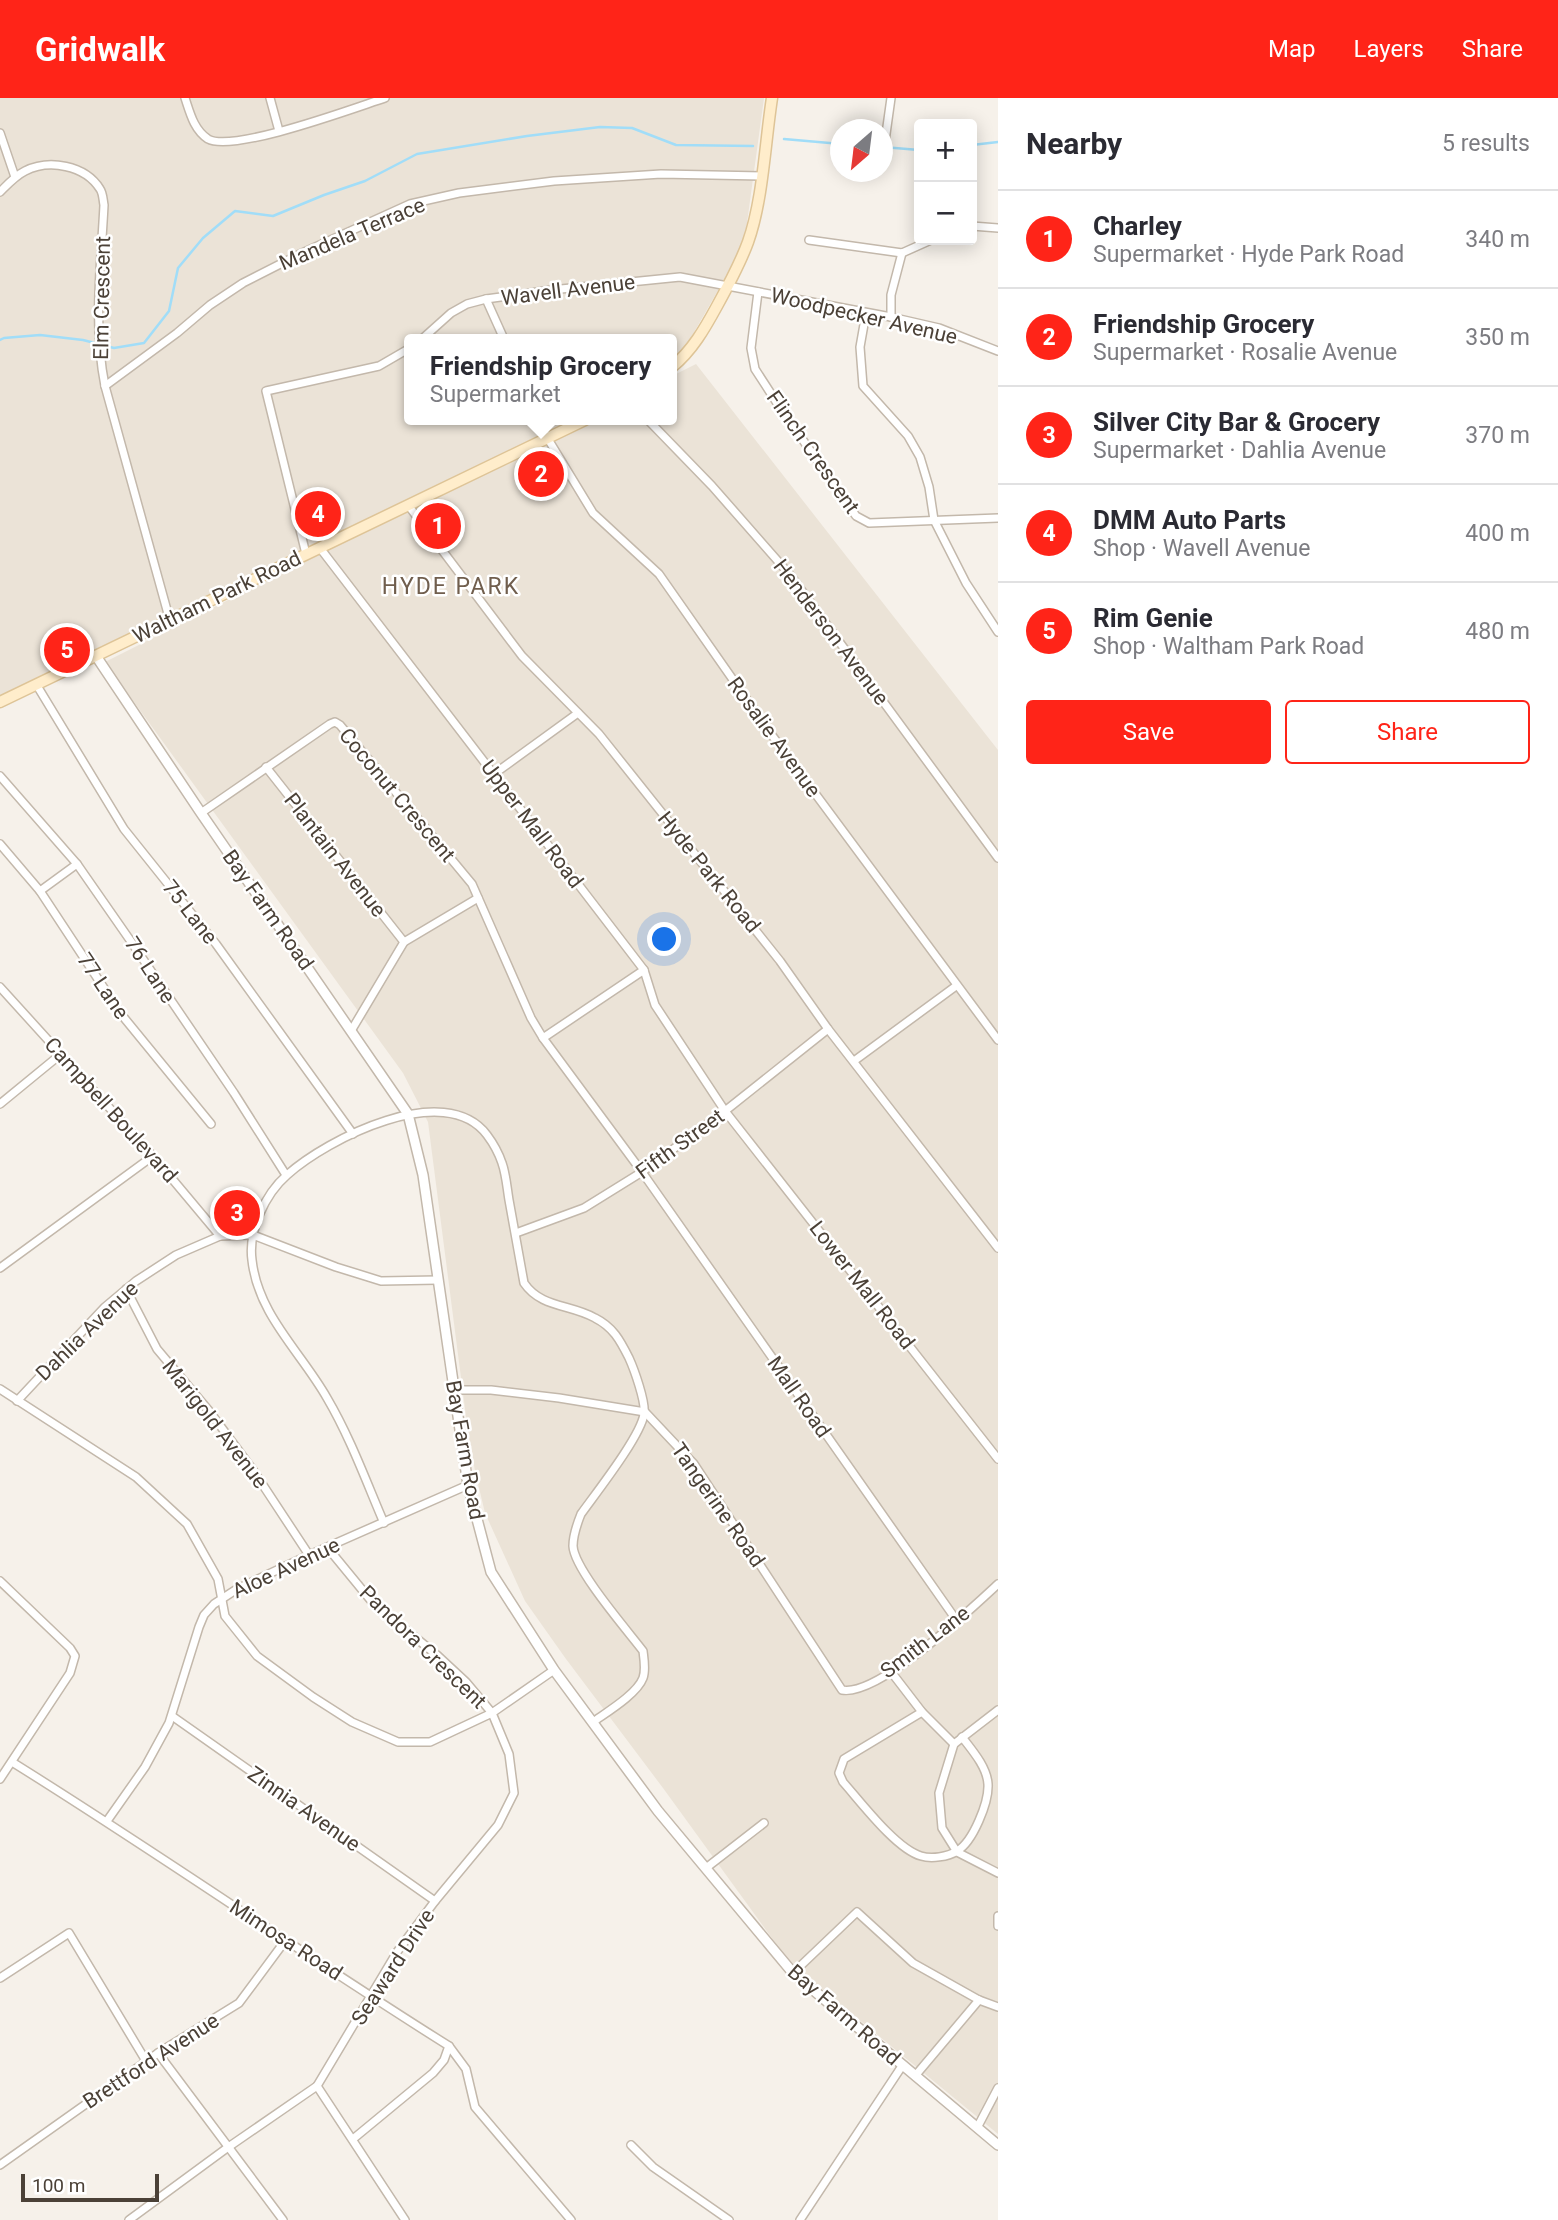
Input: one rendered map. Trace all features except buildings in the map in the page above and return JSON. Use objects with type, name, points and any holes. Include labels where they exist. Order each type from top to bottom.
[{"type":"main road","points":[[677,362],[702,332],[727,288],[748,242],[762,176],[772,98]]},
{"type":"main road","name":"Waltham Park Road","points":[[1,698],[170,621],[575,425]]},
{"type":"street","points":[[185,98],[193,122],[212,141],[236,141],[304,125],[384,98]]},
{"type":"street","points":[[270,98],[279,131]]},
{"type":"street","points":[[888,119],[891,98]]},
{"type":"street","points":[[0,134],[15,177],[0,192]]},
{"type":"street","name":"Elm Crescent","points":[[15,177],[27,170],[56,164],[73,168],[88,176],[101,190],[104,205],[98,323],[99,357],[170,621]]},
{"type":"street","name":"Mandela Terrace","points":[[105,386],[210,305],[243,283],[410,204],[459,193],[554,181],[661,174],[762,176]]},
{"type":"street","points":[[977,226],[998,228]]},
{"type":"street","points":[[809,240],[902,253],[920,245]]},
{"type":"street","points":[[891,317],[891,295],[902,253]]},
{"type":"street","name":"Wavell Avenue","points":[[428,334],[451,313],[467,304],[486,299],[680,278],[727,288]]},
{"type":"street","name":"Woodpecker Avenue","points":[[727,288],[939,328],[998,351]]},
{"type":"street","name":"Flinch Crescent","points":[[758,292],[751,348],[755,369],[856,516],[869,523],[998,518]]},
{"type":"street","points":[[486,299],[502,334]]},
{"type":"street","points":[[866,313],[860,347],[863,386],[908,436],[920,457],[929,487],[934,520],[962,575],[998,632]]},
{"type":"street","points":[[306,554],[266,391],[379,366],[404,351]]},
{"type":"street","name":"Rosalie Avenue","points":[[541,425],[593,513],[659,574],[771,734],[998,1040]]},
{"type":"street","name":"Henderson Avenue","points":[[653,425],[712,486],[791,576],[998,858]]},
{"type":"street","name":"Hyde Park Road","points":[[408,505],[522,656],[600,734],[780,961],[828,1029],[998,1248]]},
{"type":"street","name":"Upper Mall Road","points":[[320,548],[644,970],[655,1005],[725,1111]]},
{"type":"street","name":"Bay Farm Road","points":[[96,656],[408,1114],[423,1175],[468,1485],[491,1572],[554,1670],[658,1811],[793,1973],[998,2145]]},
{"type":"street","name":"75 Lane","points":[[36,684],[124,829],[216,944],[353,1134]]},
{"type":"street","points":[[494,774],[578,713]]},
{"type":"street","name":"Coconut Crescent","points":[[201,813],[330,723],[340,725],[472,884],[531,1017],[543,1038],[642,1172]]},
{"type":"street","name":"Plantain Avenue","points":[[265,767],[404,942]]},
{"type":"street","name":"76 Lane","points":[[0,776],[77,864],[234,1093],[286,1175]]},
{"type":"street","name":"77 Lane","points":[[0,844],[40,891],[121,1014],[211,1124]]},
{"type":"street","points":[[40,891],[77,864]]},
{"type":"street","points":[[351,1031],[404,942],[478,898]]},
{"type":"street","points":[[543,1038],[644,970]]},
{"type":"street","points":[[854,1061],[956,986]]},
{"type":"street","name":"Campbell Boulevard","points":[[0,987],[153,1156],[220,1236]]},
{"type":"street","name":"Fifth Street","points":[[516,1233],[584,1208],[642,1172],[725,1111],[828,1029]]},
{"type":"street","points":[[0,1104],[61,1054]]},
{"type":"street","name":"Lower Mall Road","points":[[725,1111],[998,1459]]},
{"type":"street","points":[[384,1523],[328,1400],[263,1301],[252,1260],[253,1235],[267,1200],[286,1175],[316,1154],[353,1134],[408,1114],[439,1112],[464,1116],[486,1134],[502,1163],[524,1283],[531,1293],[542,1300],[592,1316],[610,1327],[634,1368],[645,1412],[639,1429],[581,1514],[576,1527],[573,1548],[583,1570],[643,1651],[645,1663],[643,1678],[636,1689],[593,1722]]},
{"type":"street","points":[[0,1268],[153,1156]]},
{"type":"street","name":"Mall Road","points":[[642,1172],[957,1621]]},
{"type":"street","name":"Dahlia Avenue","points":[[17,1401],[105,1307],[126,1289],[176,1255],[220,1236],[253,1235],[336,1268],[381,1280],[438,1280]]},
{"type":"street","name":"Marigold Avenue","points":[[126,1289],[157,1349],[239,1450],[309,1555]]},
{"type":"street","points":[[0,1389],[136,1477],[187,1524],[218,1579],[225,1616],[257,1656],[352,1722],[398,1742],[430,1741],[492,1713],[554,1670]]},
{"type":"street","points":[[453,1390],[491,1390],[645,1412]]},
{"type":"street","name":"Tangerine Road","points":[[645,1412],[694,1464],[842,1690],[847,1691]]},
{"type":"street","name":"Aloe Avenue","points":[[107,1821],[145,1767],[172,1717],[199,1627],[208,1611],[237,1589],[468,1485]]},
{"type":"street","name":"Pandora Crescent","points":[[327,1548],[373,1603],[448,1665],[492,1713]]},
{"type":"street","points":[[0,1581],[75,1656],[70,1672],[0,1779]]},
{"type":"street","name":"Smith Lane","points":[[847,1691],[892,1673],[998,1584]]},
{"type":"street","points":[[892,1673],[922,1712],[954,1744]]},
{"type":"street","points":[[998,1710],[954,1744],[939,1793],[943,1828],[957,1852],[998,1873]]},
{"type":"street","points":[[922,1712],[844,1759],[839,1773],[843,1782],[884,1828],[906,1849],[920,1856],[937,1857],[957,1852],[969,1840],[984,1807],[988,1783],[979,1761],[962,1737]]},
{"type":"street","name":"Seaward Drive","points":[[135,2218],[227,2148],[317,2086],[397,1952],[498,1825],[514,1793],[509,1754],[492,1713]]},
{"type":"street","name":"Zinnia Avenue","points":[[172,1717],[435,1901]]},
{"type":"street","name":"Mimosa Road","points":[[12,1762],[107,1821],[285,1941],[449,2046],[466,2069],[475,2107],[570,2220]]},
{"type":"street","points":[[706,1868],[764,1823]]},
{"type":"street","points":[[793,1973],[857,1912],[913,1963],[979,2000],[998,2007]]},
{"type":"street","points":[[998,1916],[998,1926]]},
{"type":"street","points":[[0,1978],[69,1933],[146,2061]]},
{"type":"street","name":"Brettford Avenue","points":[[0,2165],[146,2061],[239,2003],[285,1941]]},
{"type":"street","points":[[915,2076],[979,2000]]},
{"type":"street","points":[[352,2139],[433,2073],[444,2060],[449,2046]]},
{"type":"street","points":[[158,2053],[283,2220]]},
{"type":"street","points":[[800,2220],[902,2066]]},
{"type":"street","points":[[317,2086],[405,2220]]},
{"type":"street","points":[[977,2129],[998,2088]]},
{"type":"street","points":[[631,2145],[653,2167],[728,2220]]},
{"type":"shaded area","points":[[0,98],[764,98],[744,245],[677,362],[677,334],[404,334],[404,425],[568,425],[539,442],[403,502],[0,698]]},
{"type":"shaded area","points":[[696,364],[998,750],[998,2134],[790,1963],[525,1601],[485,1513],[475,1471],[428,1122],[403,1073],[105,662],[576,425],[677,425],[677,374]]},
{"type":"waterway","points":[[0,340],[40,335],[83,340],[114,348],[144,343],[169,311],[178,268],[203,238],[235,211],[273,216],[365,181],[417,154],[600,127],[632,128],[676,145],[753,146]]},
{"type":"waterway","points":[[784,139],[830,143]]},
{"type":"waterway","points":[[977,144],[998,142]]},
{"type":"waterway","points":[[893,148],[914,150]]},
{"type":"place","name":"Friendship Grocery","points":[[541,474]]},
{"type":"place","name":"DMM Auto Parts","points":[[318,514]]},
{"type":"place","name":"Charley","points":[[438,526]]},
{"type":"place","name":"Rim Genie","points":[[67,650]]},
{"type":"place","name":"Silver City Bar & Grocery","points":[[237,1213]]},
{"type":"district","name":"HYDE PARK","points":[[451,586]]}]
